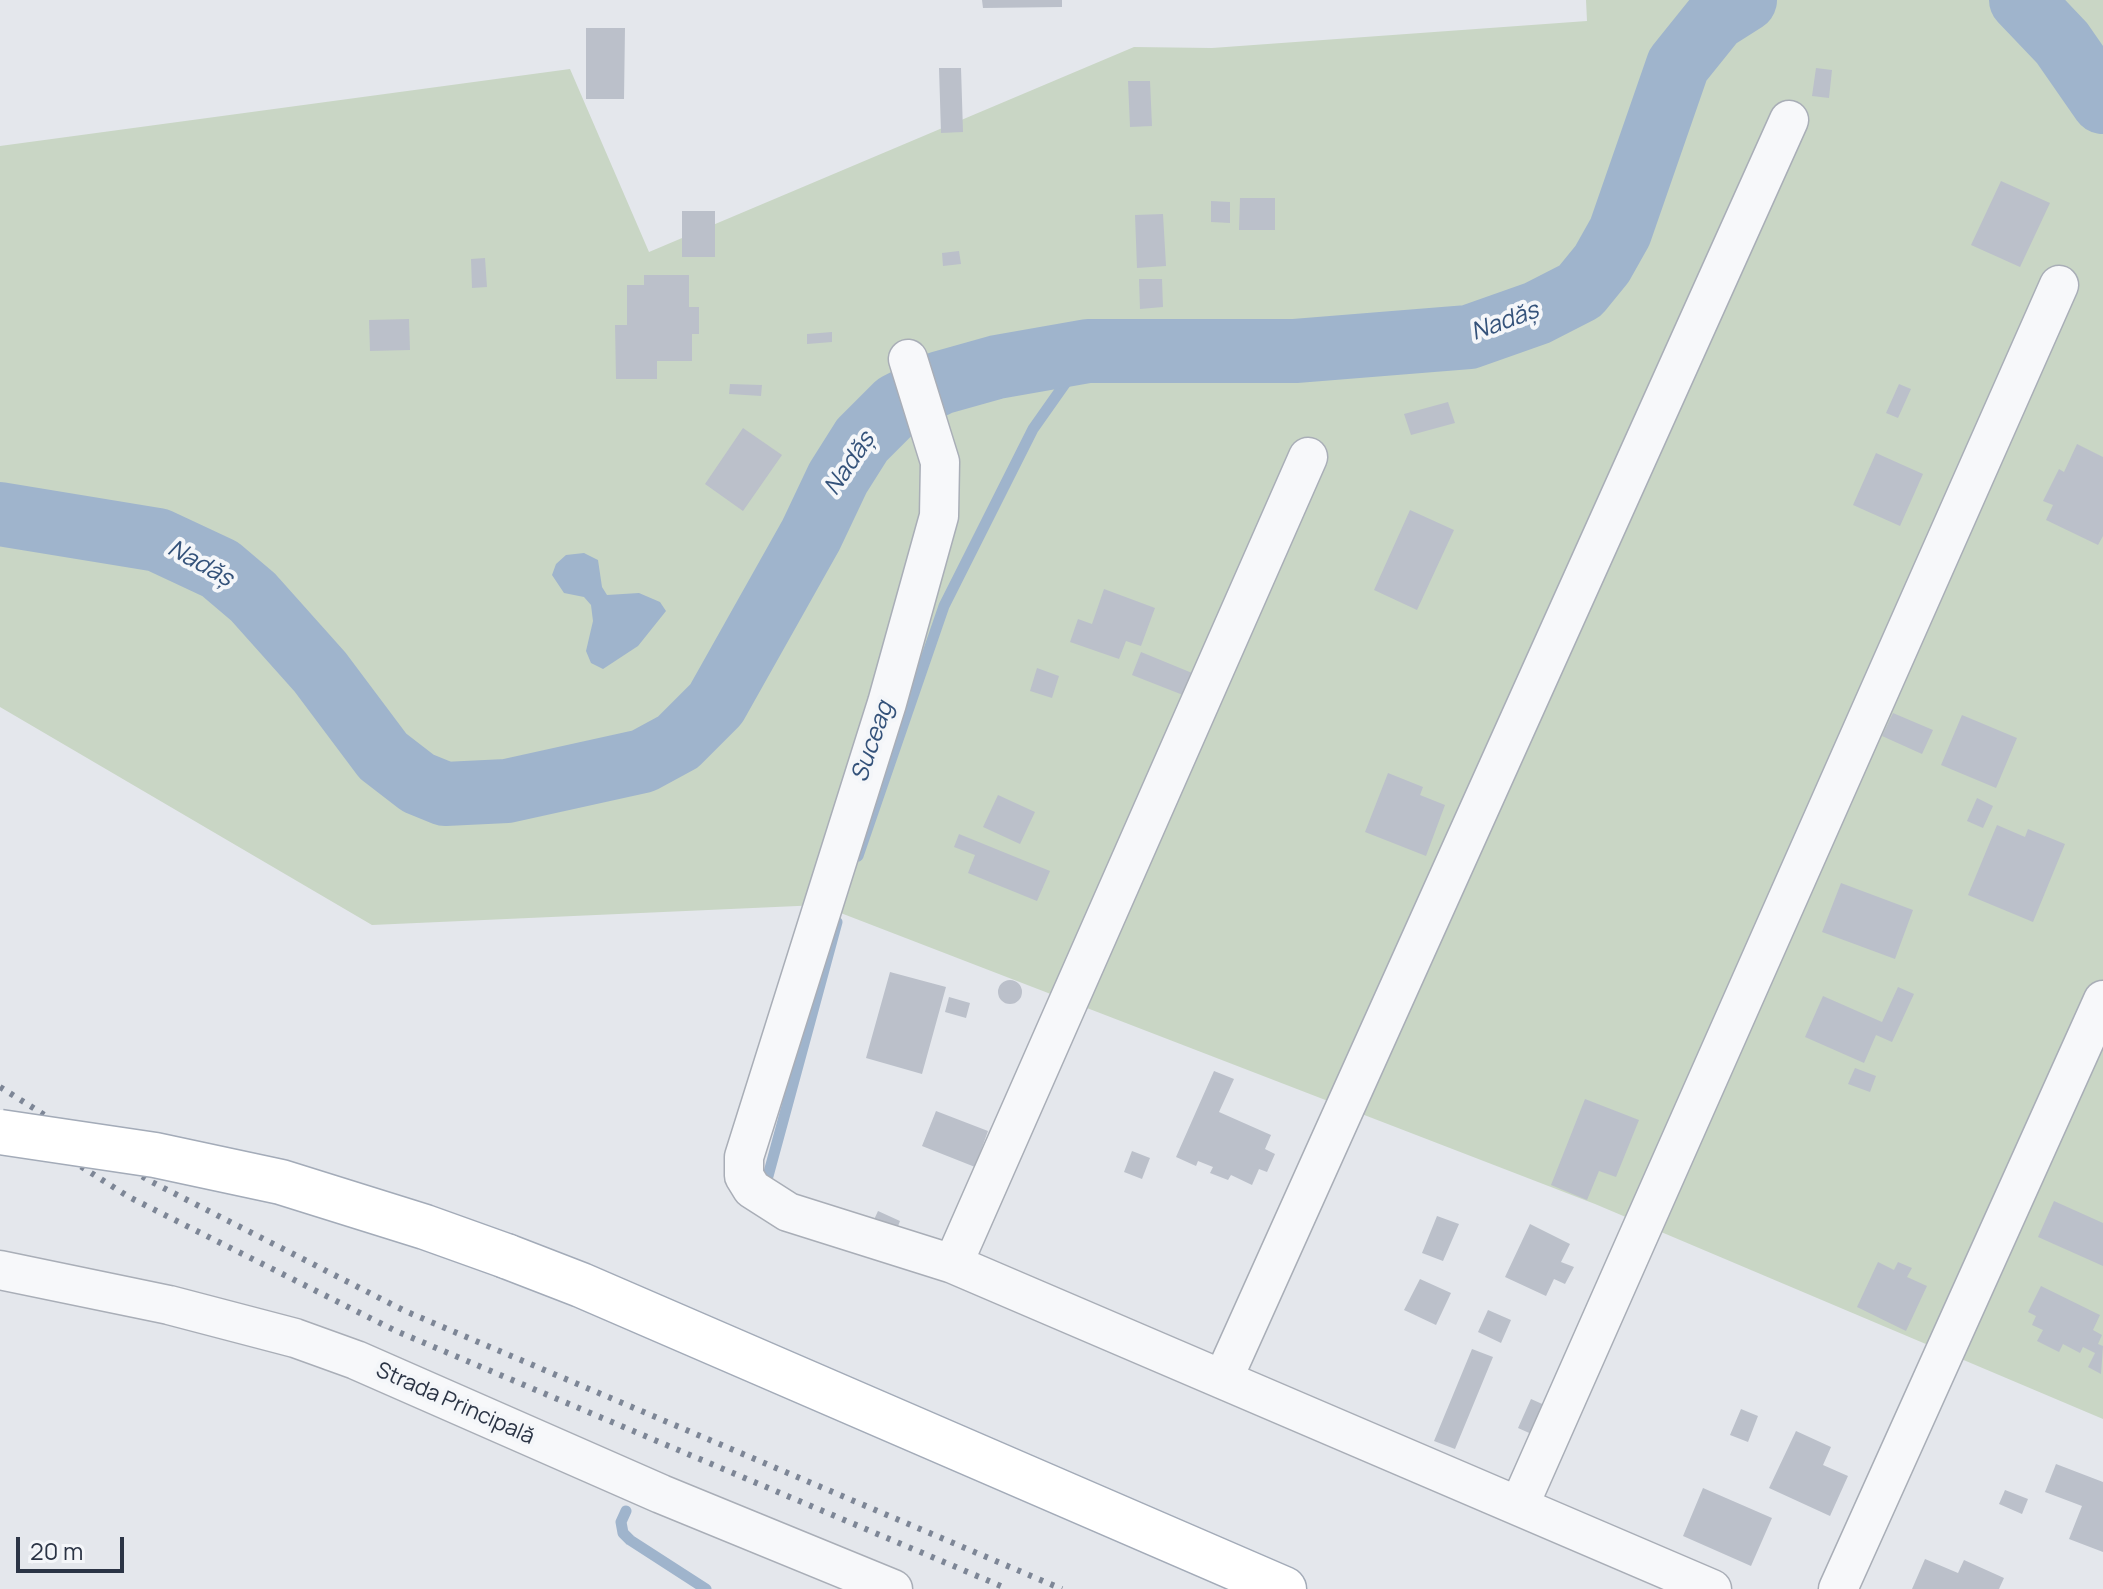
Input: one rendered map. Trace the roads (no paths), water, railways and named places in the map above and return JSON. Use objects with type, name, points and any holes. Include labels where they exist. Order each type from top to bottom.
[{"type":"main road","points":[[0,1132],[140,1153],[281,1182],[506,1256],[595,1291],[1284,1589]]},
{"type":"street","points":[[1223,1379],[1789,120]]},
{"type":"street","points":[[1519,1506],[2059,285]]},
{"type":"street","points":[[908,359],[940,462],[939,516],[930,559],[744,1157],[744,1176],[752,1189],[788,1212],[953,1264],[1712,1589]]},
{"type":"street","points":[[953,1264],[1308,457]]},
{"type":"street","points":[[1838,1589],[2103,1000]]},
{"type":"street","name":"Strada Principală","points":[[0,1270],[169,1305],[295,1338],[356,1360],[614,1474],[893,1589]]},
{"type":"water","points":[[584,553],[598,560],[602,587],[607,595],[639,593],[660,602],[666,611],[638,646],[603,669],[591,663],[586,651],[593,621],[591,605],[584,597],[564,593],[552,575],[556,564],[566,555]]},
{"type":"waterway","name":"Nadăș","points":[[0,514],[158,540],[220,569],[253,597],[320,672],[383,756],[418,783],[445,794],[507,791],[643,761],[678,742],[716,704],[811,535],[838,478],[862,440],[897,405],[940,383],[997,367],[1088,351],[1295,351],[1469,337],[1537,313],[1580,291],[1602,264],[1620,232],[1678,65],[1715,19],[1745,0]]},
{"type":"waterway","name":"Nadăș","points":[[2021,0],[2062,43],[2103,102]]},
{"type":"waterway","name":"Suceag","points":[[858,856],[944,606],[1033,429],[1088,351]]},
{"type":"waterway","name":"Suceag","points":[[768,1176],[837,922]]},
{"type":"waterway","name":"Suceag","points":[[626,1511],[621,1522],[623,1533],[630,1540],[706,1589]]},
{"type":"railway","points":[[0,1087],[148,1180],[405,1311],[1062,1589]]},
{"type":"railway","points":[[0,1115],[129,1197],[396,1331],[1008,1589]]}]
